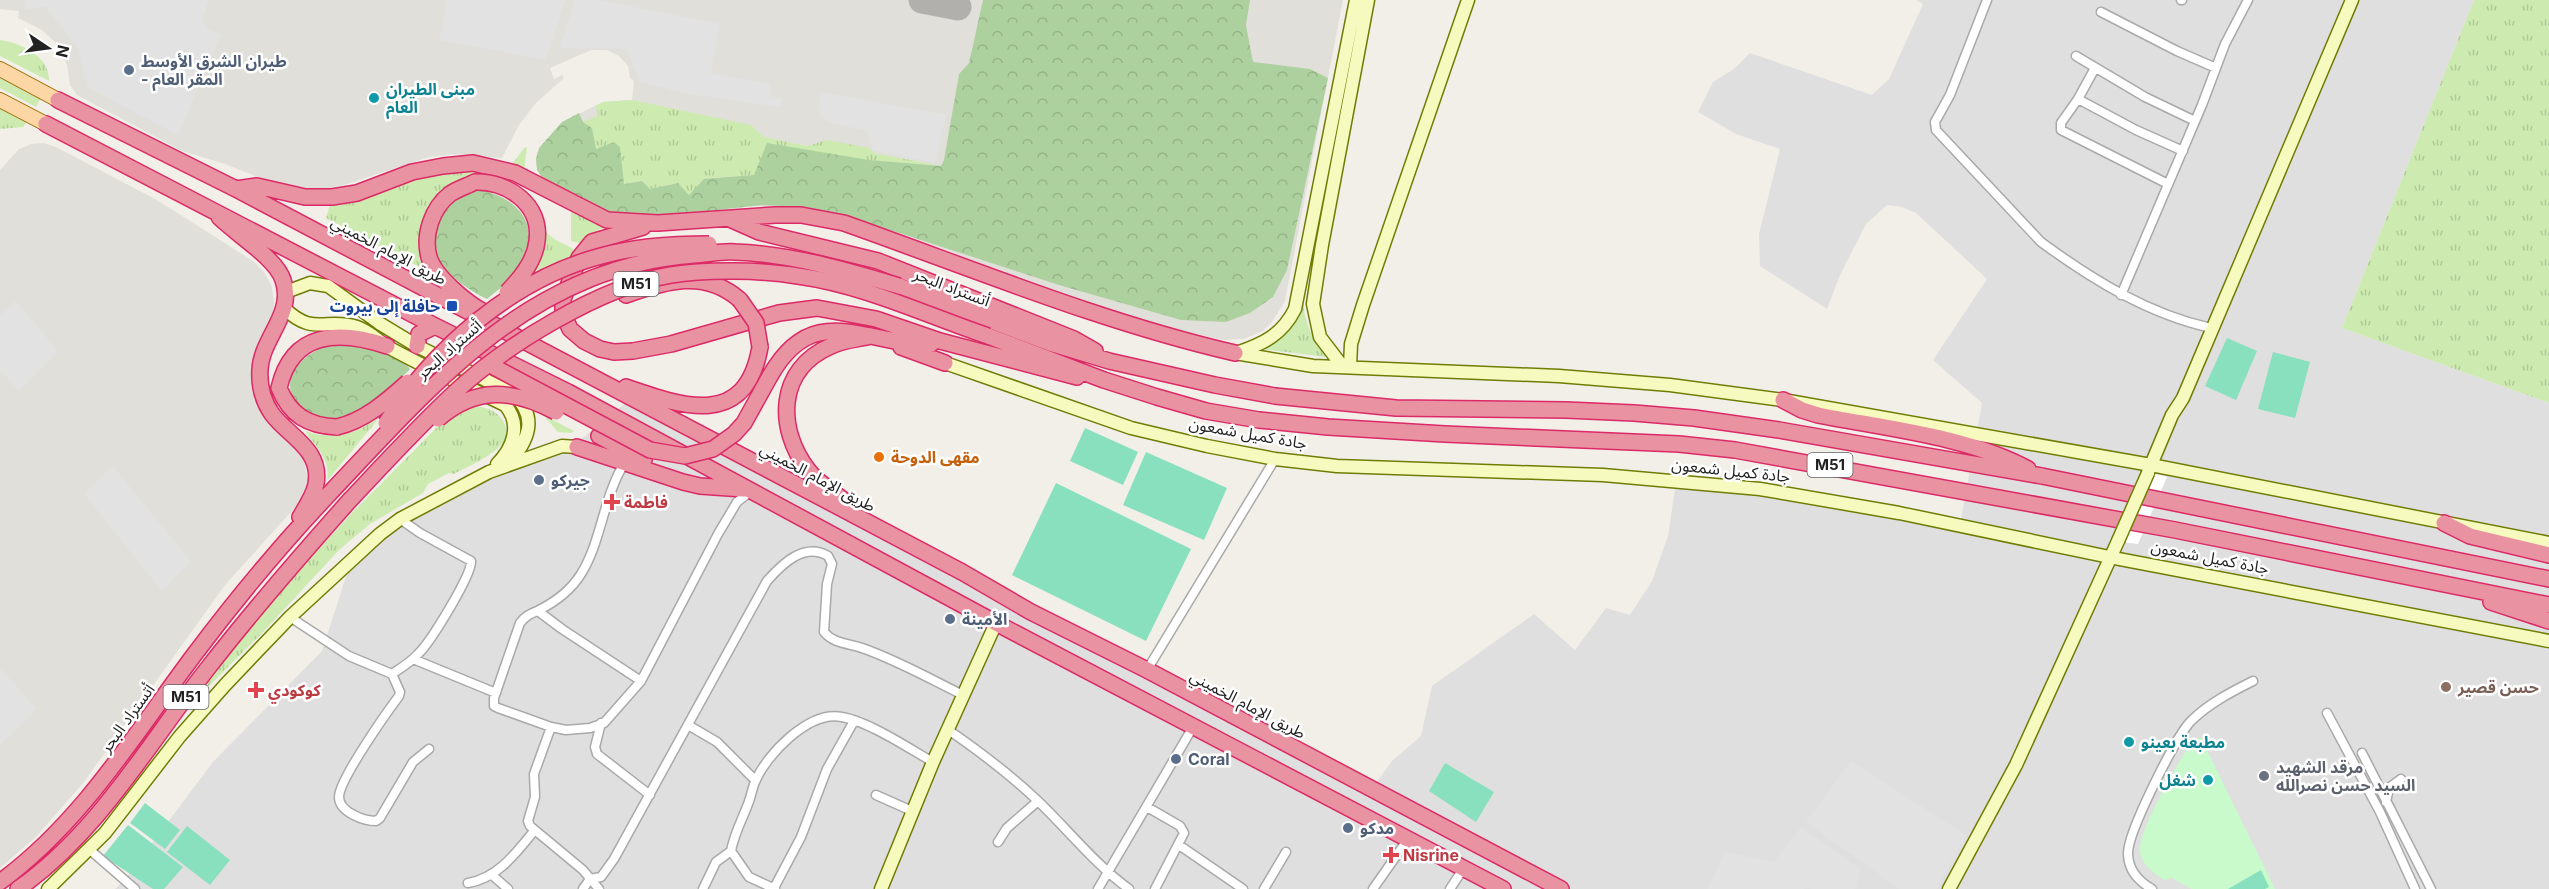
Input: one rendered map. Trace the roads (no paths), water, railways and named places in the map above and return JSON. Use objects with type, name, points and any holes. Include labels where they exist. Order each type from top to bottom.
[{"type":"highway","name":"طريق الإمام الخميني","points":[[58,100],[236,189],[962,572],[1031,612],[1147,670],[1561,889]]},
{"type":"highway","points":[[73,137],[62,124],[63,116],[66,113],[82,113]]},
{"type":"highway","points":[[46,124],[435,326],[568,392],[996,623],[1353,808],[1503,889]]},
{"type":"highway","points":[[236,189],[257,186],[305,198],[332,197],[357,193],[412,172],[443,166],[473,164],[515,173],[607,220],[658,223],[801,215],[844,223],[1109,320],[1168,338],[1235,354]]},
{"type":"highway","points":[[387,346],[348,336],[316,340],[297,351],[284,369],[279,388],[298,417],[311,424],[337,427],[352,423],[398,391],[473,325],[521,278],[530,264],[538,239],[534,216],[517,194],[505,186],[490,181],[475,182],[450,194],[434,213],[428,228],[429,259],[450,286],[478,309],[555,350],[578,371],[670,402],[691,407],[712,405],[730,398],[747,384],[753,375],[760,347],[756,322],[740,300],[727,289],[716,284],[702,280],[680,281],[633,292],[569,314]]},
{"type":"highway","points":[[208,207],[279,270],[285,300],[276,328],[266,342],[260,361],[261,391],[272,415],[306,449],[314,461],[316,484],[283,545]]},
{"type":"highway","points":[[730,220],[759,232],[878,261],[908,272],[1074,339],[1110,362]]},
{"type":"highway","points":[[658,223],[592,242],[579,258],[563,299],[563,313],[570,329],[584,341],[600,349],[614,352],[633,351],[671,344],[779,313],[817,308],[876,318],[940,341],[1061,375],[1104,380]]},
{"type":"highway","points":[[473,325],[520,291],[552,275],[598,256],[624,250],[659,245],[739,246],[803,259]]},
{"type":"highway","name":"أتستراد البحر","points":[[0,882],[28,862],[68,822],[118,761],[195,653],[283,545],[329,494],[433,385],[512,320],[559,292],[619,267],[668,256],[734,252],[803,259],[899,286],[1050,343],[1110,362]]},
{"type":"highway","name":"أتستراد البحر","points":[[18,889],[49,864],[98,813],[131,775],[207,669],[284,575],[350,500],[452,394],[525,337],[624,287],[671,274],[736,272],[798,276],[852,288],[1104,380]]},
{"type":"highway","points":[[417,346],[420,334],[435,326]]},
{"type":"highway","points":[[473,345],[494,367],[650,450],[685,456],[713,449],[734,434],[744,423],[779,360],[803,338],[834,330],[927,344],[940,341]]},
{"type":"highway","points":[[863,521],[851,507],[809,472],[790,440],[786,416],[790,386],[815,355],[832,345],[877,337],[945,363]]},
{"type":"highway","points":[[374,447],[391,415],[446,349]]},
{"type":"highway","name":"M51","points":[[1110,362],[1215,386],[1335,404],[1396,408],[1577,410],[1694,418],[1837,439],[2042,476],[2543,578]]},
{"type":"highway","name":"جادة كميل شمعون","points":[[1104,380],[1206,411],[1259,420],[1328,427],[1679,444],[1735,450],[2175,530],[2549,605]]},
{"type":"highway","points":[[376,472],[460,403],[478,396],[494,394],[527,399],[543,405],[633,456],[675,472],[750,490]]},
{"type":"highway","points":[[1783,400],[1810,412],[1930,437],[1987,452],[2007,458],[2042,476]]},
{"type":"highway","points":[[577,447],[700,486],[750,490]]},
{"type":"highway","points":[[780,508],[776,501],[778,491],[782,487],[793,484]]},
{"type":"highway","points":[[2444,523],[2470,536],[2549,555]]},
{"type":"highway","points":[[2422,581],[2549,621]]},
{"type":"highway","points":[[1353,808],[1363,810],[1372,807],[1374,798],[1365,785]]},
{"type":"highway","points":[[1404,836],[1392,823],[1392,815],[1399,810],[1411,809]]},
{"type":"main road","points":[[0,69],[58,100]]},
{"type":"main road","points":[[0,100],[46,124]]},
{"type":"street","points":[[1235,354],[1271,339],[1288,321],[1295,309],[1356,0]]},
{"type":"street","points":[[1347,367],[1320,337],[1313,304],[1368,0]]},
{"type":"street","points":[[1347,367],[1363,305],[1468,0]]},
{"type":"street","points":[[1987,0],[1950,95],[1935,122],[1936,130],[2041,242],[2121,295],[2156,312],[2211,328]]},
{"type":"street","points":[[2121,295],[2183,151],[2225,44],[2248,0]]},
{"type":"street","points":[[1958,889],[2022,766],[2153,470],[2178,422],[2183,398],[2211,328],[2352,0]]},
{"type":"street","points":[[2101,12],[2216,68]]},
{"type":"street","points":[[2076,56],[2145,97],[2195,121]]},
{"type":"street","points":[[2095,68],[2078,99],[2061,123],[2061,130],[2168,184]]},
{"type":"street","points":[[2078,99],[2136,130],[2183,151]]},
{"type":"street","points":[[489,472],[507,453],[513,439],[514,425],[511,411],[505,405],[387,346],[359,328],[347,325],[306,324],[296,319],[285,300],[310,283],[328,286],[379,323],[417,346],[512,393],[520,400],[528,417],[528,430],[525,442],[506,466]]},
{"type":"street","points":[[1235,354],[1313,366],[1558,376],[1670,385],[1783,400],[2549,543]]},
{"type":"street","name":"جادة كميل شمعون","points":[[945,363],[1131,428],[1275,459],[1337,466],[1603,475],[1760,489],[1899,513],[2115,558],[2549,641]]},
{"type":"street","points":[[48,889],[90,850],[180,736],[226,684],[290,617],[352,558],[400,519],[489,472],[562,446],[577,447]]},
{"type":"street","points":[[1147,670],[1275,459]]},
{"type":"street","points":[[602,723],[581,730],[551,727],[498,708],[494,702],[520,623],[528,615],[564,594],[580,575],[591,556],[613,483],[625,462]]},
{"type":"street","points":[[651,795],[597,754],[595,747],[602,723],[641,681],[718,534],[737,502],[750,490]]},
{"type":"street","points":[[392,674],[429,643],[471,565],[468,557],[420,533],[400,519]]},
{"type":"street","points":[[584,889],[590,879],[601,877],[607,870],[651,795],[767,581],[790,559],[804,552],[822,552],[828,556],[832,564],[827,584],[824,632],[828,637],[840,643],[861,647],[963,696]]},
{"type":"street","points":[[1949,889],[2016,765],[2115,558]]},
{"type":"street","points":[[538,611],[641,681]]},
{"type":"street","points":[[290,617],[349,656],[392,674],[400,692],[367,742],[343,785],[339,796],[340,802],[352,814],[376,822],[413,762],[429,749]]},
{"type":"street","points":[[881,889],[933,762],[996,623]]},
{"type":"street","points":[[413,658],[496,693]]},
{"type":"street","points":[[2152,889],[2143,884],[2132,869],[2128,852],[2129,843],[2170,750],[2182,731],[2199,713],[2224,696],[2253,681]]},
{"type":"street","points":[[2327,713],[2380,812],[2415,889]]},
{"type":"street","points":[[703,889],[716,862],[731,851],[755,780],[793,732],[809,723],[828,717],[841,716],[892,738],[933,762]]},
{"type":"street","points":[[731,851],[749,877],[774,889],[801,837],[827,769],[854,721]]},
{"type":"street","points":[[687,725],[717,742],[755,780]]},
{"type":"street","points":[[551,727],[534,774],[534,804],[528,821],[534,831],[583,870],[600,889]]},
{"type":"street","points":[[1098,889],[1193,727]]},
{"type":"street","points":[[948,729],[1038,801],[1106,872],[1129,889]]},
{"type":"street","points":[[2362,753],[2431,889]]},
{"type":"street","points":[[2380,812],[2387,805],[2389,788],[2401,779]]},
{"type":"street","points":[[876,795],[912,811]]},
{"type":"street","points":[[998,842],[1007,828],[1038,801]]},
{"type":"street","points":[[1147,807],[1183,829],[1183,837],[1155,889]]},
{"type":"street","points":[[468,883],[478,882],[510,861],[534,831]]},
{"type":"street","points":[[1373,889],[1404,836]]},
{"type":"street","points":[[1179,844],[1218,869],[1243,889]]},
{"type":"street","points":[[90,850],[135,889]]},
{"type":"street","points":[[1264,889],[1286,852]]},
{"type":"street","points":[[1450,889],[1463,869]]},
{"type":"street","points":[[491,874],[508,889]]},
{"type":"place","name":"طيران الشرق الأوسط - المقر العام","points":[[129,70]]},
{"type":"place","name":"مبنى الطيران العام","points":[[374,98]]},
{"type":"place","name":"حافلة إلى بيروت","points":[[452,306]]},
{"type":"place","name":"مقهى الدوحة","points":[[879,457]]},
{"type":"place","name":"جيركو","points":[[539,480]]},
{"type":"place","name":"فاطمة","points":[[612,502]]},
{"type":"place","name":"الأمينة","points":[[950,619]]},
{"type":"place","name":"حسن قصير","points":[[2446,687]]},
{"type":"place","name":"كوكودي","points":[[256,690]]},
{"type":"place","name":"مطبعة بعينو","points":[[2129,742]]},
{"type":"place","name":"Coral","points":[[1176,759]]},
{"type":"place","name":"مرقد الشهيد السيد حسن نصرالله","points":[[2264,776]]},
{"type":"place","name":"شغل","points":[[2208,780]]},
{"type":"place","name":"مدكو","points":[[1348,828]]},
{"type":"place","name":"Nisrine","points":[[1391,855]]}]
